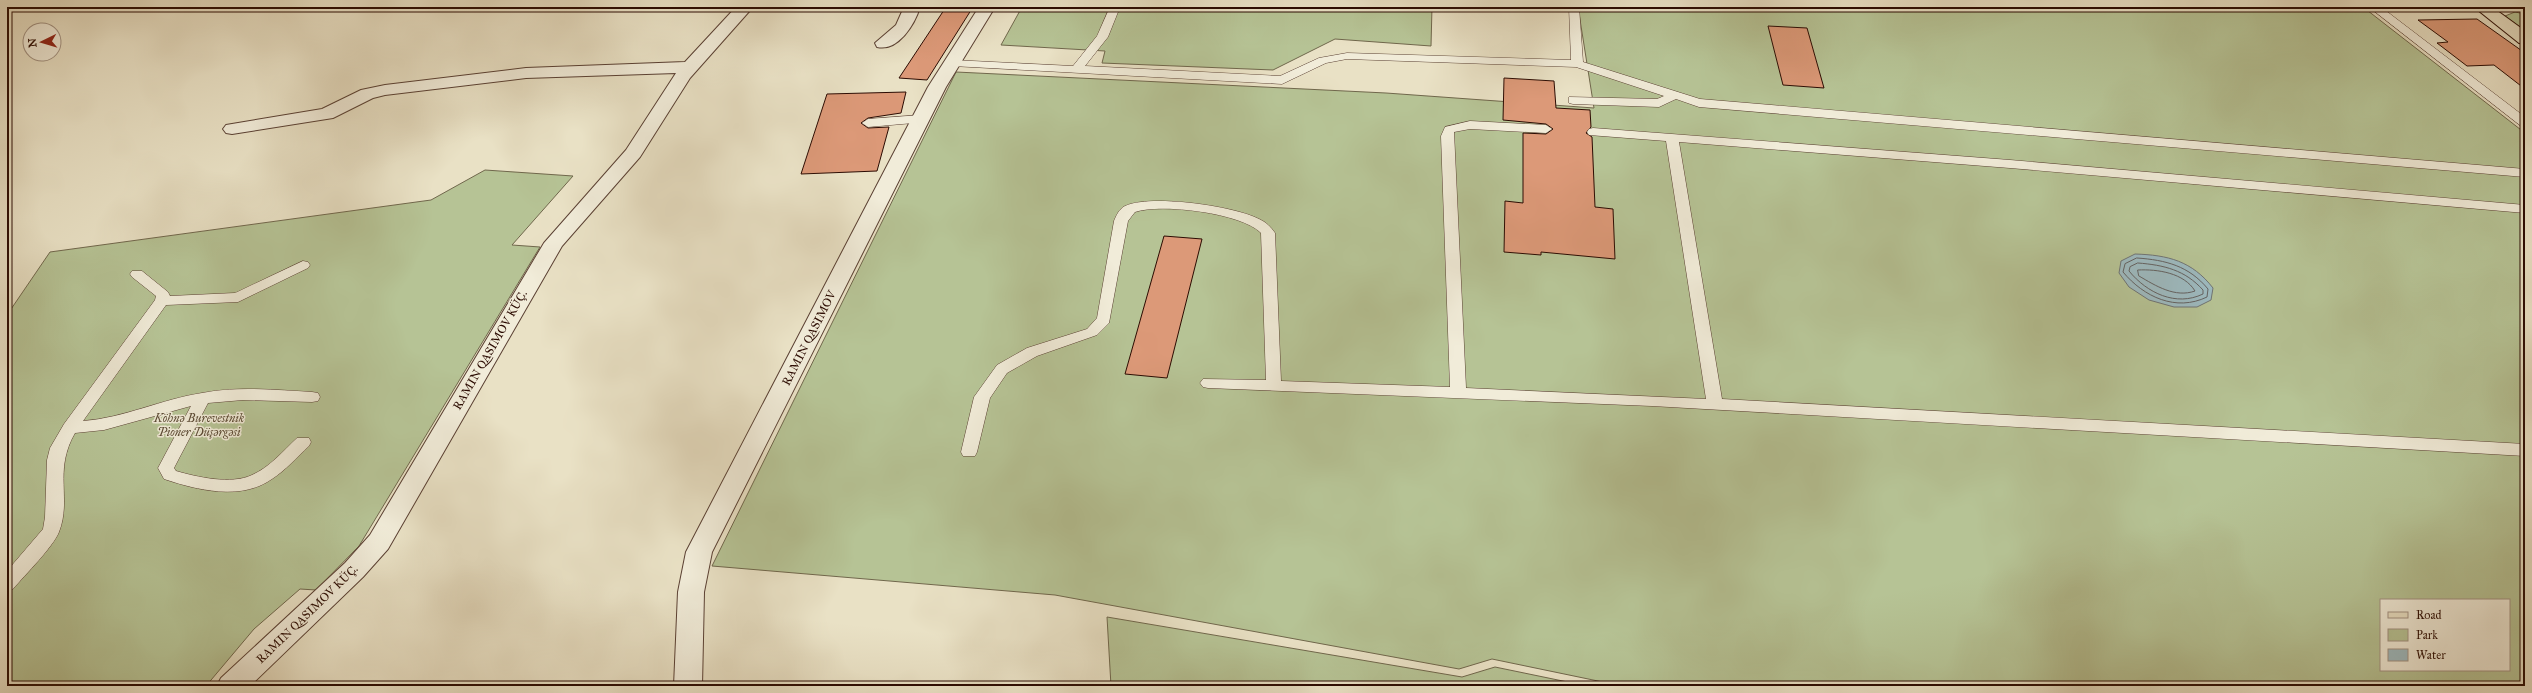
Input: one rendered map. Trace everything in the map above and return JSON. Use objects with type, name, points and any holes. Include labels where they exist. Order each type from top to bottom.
[{"type":"main road","points":[[2482,7],[2525,38]]},
{"type":"street","points":[[231,686],[354,570],[379,542],[538,268],[554,244],[633,153],[675,86],[690,67],[745,7]]},
{"type":"street","points":[[883,43],[898,34],[905,25],[912,7]]},
{"type":"street","points":[[688,686],[691,592],[699,552],[921,119],[952,63],[987,7]]},
{"type":"street","points":[[232,129],[326,114],[367,94],[385,90],[526,73],[690,67]]},
{"type":"lane","points":[[1077,69],[1102,37],[1115,7]]},
{"type":"lane","points":[[1574,7],[1577,64]]},
{"type":"lane","points":[[2374,7],[2525,123]]},
{"type":"lane","points":[[952,63],[1282,80],[1323,60],[1347,56],[1577,64],[1673,96],[1699,103],[2525,173]]},
{"type":"lane","points":[[1573,100],[1659,104],[1673,96]]},
{"type":"lane","points":[[868,123],[921,119]]},
{"type":"lane","points":[[1458,393],[1447,136],[1449,130],[1470,125],[1546,129]]},
{"type":"lane","points":[[1593,132],[2010,164],[2525,209]]},
{"type":"lane","points":[[1672,138],[1715,405]]},
{"type":"lane","points":[[969,452],[982,397],[1002,369],[1032,352],[1092,332],[1104,320],[1121,221],[1130,208],[1140,205],[1193,208],[1249,219],[1263,226],[1268,233],[1274,386]]},
{"type":"lane","points":[[162,301],[238,297],[303,265]]},
{"type":"lane","points":[[7,584],[51,531],[54,517],[55,460],[58,448],[70,428],[162,301],[163,295],[137,274]]},
{"type":"lane","points":[[1208,383],[1715,405],[2525,450]]},
{"type":"lane","points":[[70,428],[108,424],[202,398],[222,395],[312,397]]},
{"type":"lane","points":[[202,398],[195,419],[173,452],[166,468],[170,475],[188,481],[252,482],[265,475],[303,442]]},
{"type":"green space","points":[[1022,7],[1432,7],[1431,46],[1335,39],[1273,70],[1102,63],[1105,51],[1001,45]]},
{"type":"green space","points":[[1578,7],[2363,7],[2525,133],[2525,686],[1622,686],[1492,659],[1459,669],[1055,595],[712,566],[956,72],[1386,93],[1594,108]]},
{"type":"green space","points":[[2515,12],[2525,14],[2525,31],[2505,16]]},
{"type":"green space","name":"Köhnə Burevestnik Pioner Düşərgəsi","points":[[485,170],[573,176],[512,245],[540,247],[359,546],[316,590],[300,589],[254,629],[206,686],[7,686],[7,315],[50,252],[431,200]]},
{"type":"green space","points":[[1107,617],[1462,677],[1495,667],[1587,686],[1111,686]]},
{"type":"water","points":[[2135,254],[2169,258],[2197,271],[2213,288],[2211,300],[2197,307],[2174,307],[2149,300],[2129,287],[2119,273],[2121,261]]},
{"type":"building","points":[[946,7],[973,7],[927,80],[899,78]]},
{"type":"building","points":[[2477,19],[2525,53],[2525,89],[2494,65],[2467,66],[2437,43],[2448,42],[2418,20]]},
{"type":"building","points":[[1768,26],[1807,28],[1824,88],[1783,85]]},
{"type":"building","points":[[1504,78],[1554,81],[1556,108],[1590,110],[1591,127],[1586,133],[1592,137],[1595,207],[1613,209],[1615,259],[1541,252],[1541,255],[1504,252],[1505,201],[1523,203],[1523,133],[1546,134],[1553,129],[1546,124],[1503,120]]},
{"type":"building","points":[[906,92],[901,113],[868,118],[861,123],[868,128],[889,127],[877,171],[801,174],[827,94]]},
{"type":"building","points":[[1164,236],[1202,239],[1167,378],[1125,374]]}]
